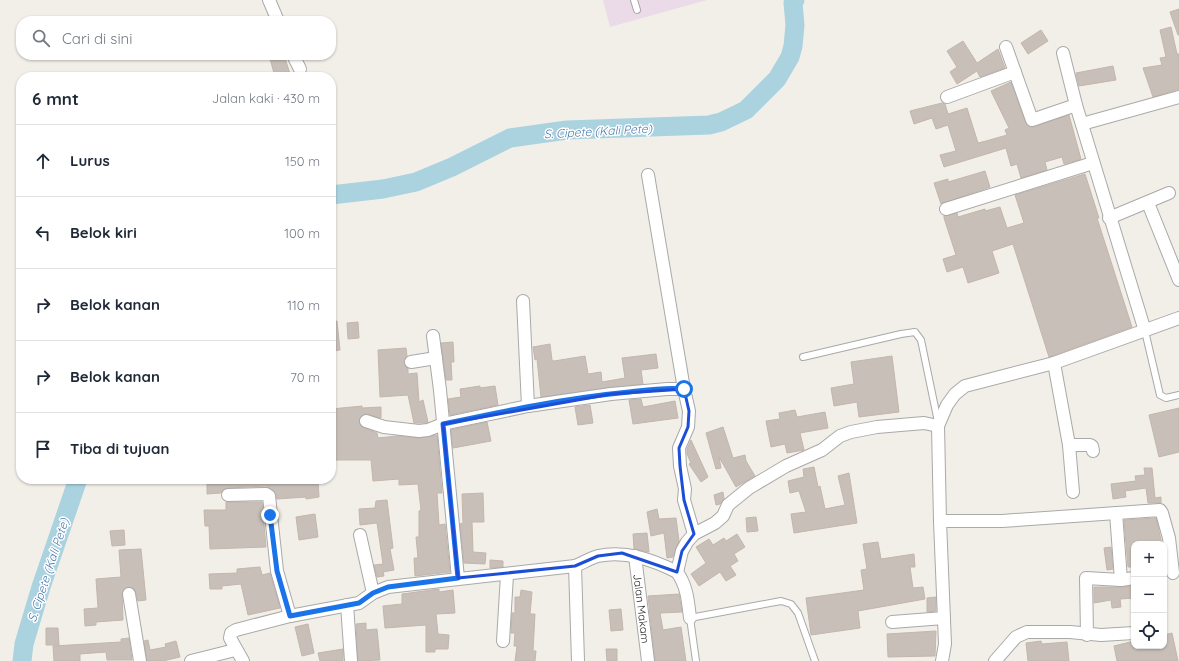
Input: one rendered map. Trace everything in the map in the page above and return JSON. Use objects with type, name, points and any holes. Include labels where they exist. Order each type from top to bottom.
[{"type":"street","points":[[268,0],[276,16]]},
{"type":"street","points":[[1006,47],[1032,120],[1076,105]]},
{"type":"street","points":[[1063,53],[1076,105],[1109,218],[1145,331]]},
{"type":"street","points":[[296,60],[300,69]]},
{"type":"street","points":[[947,97],[1015,72]]},
{"type":"street","points":[[1082,124],[1179,97]]},
{"type":"street","points":[[946,209],[1093,163]]},
{"type":"street","points":[[648,175],[689,411],[688,427],[679,448],[680,466],[685,489],[684,500],[694,534]]},
{"type":"street","points":[[1109,218],[1169,194]]},
{"type":"street","points":[[1148,203],[1179,280]]},
{"type":"street","points":[[523,301],[528,406]]},
{"type":"street","points":[[942,661],[945,644],[938,426],[951,400],[965,386],[1054,363],[1179,318]]},
{"type":"street","points":[[433,336],[458,578]]},
{"type":"street","points":[[410,362],[436,358]]},
{"type":"street","points":[[1054,363],[1069,445],[1073,492]]},
{"type":"street","points":[[366,421],[384,427],[419,431],[428,430],[443,424],[528,406],[611,394],[684,389]]},
{"type":"street","points":[[677,572],[682,551],[694,534],[715,523],[723,516],[728,505],[749,488],[786,466],[822,450],[840,436],[851,432],[877,427],[924,423],[938,426]]},
{"type":"street","points":[[1069,445],[1090,444],[1093,451]]},
{"type":"street","points":[[228,495],[266,494],[269,496],[277,571],[290,616]]},
{"type":"street","points":[[940,521],[1002,521],[1161,511],[1173,532],[1172,573]]},
{"type":"street","points":[[1116,513],[1121,580]]},
{"type":"street","points":[[360,535],[373,593]]},
{"type":"street","points":[[243,661],[240,653],[235,650],[230,638],[231,633],[236,630],[290,616],[359,603],[373,593],[388,587],[458,578],[507,575],[575,566],[598,556],[622,553],[662,564],[677,572],[684,582],[687,591],[690,618]]},
{"type":"street","name":"Jalan Makam","points":[[635,556],[648,661]]},
{"type":"street","points":[[575,566],[578,661]]},
{"type":"street","points":[[504,641],[507,575]]},
{"type":"street","points":[[1087,635],[1086,578],[1121,580],[1131,578]]},
{"type":"street","points":[[129,594],[140,661]]},
{"type":"street","points":[[347,605],[351,661]]},
{"type":"street","points":[[892,622],[944,618]]},
{"type":"street","points":[[995,661],[1016,637],[1027,632],[1070,632],[1087,635],[1131,633]]},
{"type":"street","points":[[191,661],[235,650]]},
{"type":"lane","points":[[634,0],[637,10]]},
{"type":"lane","points":[[1145,331],[1160,395],[1166,398],[1179,395]]},
{"type":"lane","points":[[803,357],[915,332],[921,340],[938,426]]},
{"type":"lane","points":[[696,661],[690,618],[781,601],[791,604],[798,613],[815,661]]},
{"type":"highlighted area","points":[[684,389],[689,411],[688,427],[679,448],[680,466],[684,500],[694,534],[682,551],[677,572],[622,553],[598,556],[575,566],[458,578],[443,424],[611,394]]},
{"type":"shaded area","points":[[603,0],[707,0],[610,27]]},
{"type":"building","points":[[1179,9],[1179,35],[1178,35],[1170,12]]},
{"type":"building","points":[[1171,27],[1177,54],[1179,54],[1179,89],[1153,97],[1143,68],[1162,65],[1160,58],[1166,57],[1160,30]]},
{"type":"building","points":[[1041,30],[1048,41],[1028,54],[1021,43]]},
{"type":"building","points":[[963,41],[977,63],[998,49],[1005,68],[980,77],[977,71],[957,84],[950,72],[957,67],[947,51]]},
{"type":"building","points":[[270,60],[286,60],[289,72],[274,72]]},
{"type":"building","points":[[1113,66],[1116,80],[1079,86],[1076,73]]},
{"type":"building","points":[[1011,82],[1027,126],[1034,127],[1069,115],[1081,159],[1064,164],[1062,157],[1045,162],[1047,170],[1021,178],[1017,164],[1011,166],[1006,148],[944,167],[940,155],[956,151],[948,125],[936,129],[932,118],[914,124],[910,111],[942,103],[945,104],[948,114],[967,108],[978,143],[1007,135],[1005,130],[1009,128],[991,91]]},
{"type":"building","points":[[985,171],[990,187],[941,204],[934,183],[948,179],[948,182]]},
{"type":"building","points":[[1085,174],[1099,218],[1097,218],[1132,327],[1049,357],[1013,244],[992,251],[999,273],[968,283],[963,267],[947,272],[943,259],[956,255],[944,216],[957,213],[958,217],[985,209],[985,211],[1000,207],[1007,228],[1024,223],[1015,195]]},
{"type":"building","points":[[336,321],[337,321],[340,350],[336,350]]},
{"type":"building","points":[[358,322],[359,338],[348,339],[347,323]]},
{"type":"building","points":[[453,342],[454,362],[451,362],[452,380],[446,380],[441,343]]},
{"type":"building","points":[[550,344],[552,360],[554,361],[585,356],[588,374],[601,372],[602,382],[625,378],[622,358],[656,354],[658,368],[641,370],[643,384],[541,397],[537,359],[535,360],[533,347]]},
{"type":"building","points":[[406,348],[407,356],[404,364],[408,369],[408,374],[417,373],[419,402],[423,400],[428,422],[426,423],[414,423],[408,395],[380,397],[378,350]]},
{"type":"building","points":[[892,356],[899,412],[859,417],[857,402],[834,406],[831,388],[854,384],[851,362]]},
{"type":"building","points":[[480,386],[480,388],[495,386],[498,405],[450,415],[448,399],[461,397],[460,389]]},
{"type":"building","points":[[641,399],[643,407],[675,401],[678,418],[633,424],[629,400]]},
{"type":"building","points":[[590,405],[593,423],[578,425],[575,407]]},
{"type":"building","points":[[362,406],[362,408],[381,407],[381,418],[365,414],[359,419],[361,426],[377,433],[378,438],[397,436],[420,438],[437,435],[442,493],[437,493],[439,525],[445,524],[450,572],[415,576],[414,558],[418,558],[416,537],[419,537],[419,511],[421,510],[418,484],[399,485],[399,479],[373,481],[371,460],[336,460],[336,409]]},
{"type":"building","points":[[1179,408],[1179,452],[1159,457],[1149,415]]},
{"type":"building","points":[[795,410],[797,417],[825,412],[828,428],[800,433],[804,450],[787,453],[785,444],[771,447],[766,421],[780,419],[779,413]]},
{"type":"building","points":[[487,422],[491,441],[453,448],[451,430]]},
{"type":"building","points":[[723,427],[733,458],[745,455],[746,461],[755,476],[736,487],[719,457],[721,468],[716,469],[706,433]]},
{"type":"building","points":[[691,440],[708,477],[701,482],[689,464],[691,463],[687,454],[687,449]]},
{"type":"building","points":[[814,467],[825,509],[845,505],[838,476],[849,473],[857,523],[794,533],[791,514],[806,512],[799,491],[790,493],[788,481],[804,477],[803,469]]},
{"type":"building","points":[[1144,468],[1152,468],[1155,498],[1161,497],[1161,503],[1148,503],[1146,488],[1125,491],[1126,497],[1113,499],[1111,484],[1136,481],[1135,476],[1145,475]]},
{"type":"building","points":[[207,484],[318,484],[319,497],[306,499],[306,497],[277,499],[275,492],[266,486],[228,488],[224,489],[221,493],[207,494]]},
{"type":"building","points":[[723,492],[724,499],[720,504],[716,505],[714,495]]},
{"type":"building","points":[[483,493],[484,522],[472,522],[473,552],[486,553],[485,564],[464,563],[460,524],[463,523],[462,494]]},
{"type":"building","points":[[387,500],[393,548],[390,549],[394,570],[383,572],[384,576],[377,577],[374,565],[383,564],[377,523],[360,525],[359,509],[375,508],[376,501]]},
{"type":"building","points":[[226,502],[262,502],[266,547],[210,549],[209,526],[205,526],[204,510],[226,510]]},
{"type":"building","points":[[657,509],[659,519],[676,518],[679,541],[673,557],[667,558],[664,533],[651,536],[647,512]]},
{"type":"building","points":[[315,514],[318,537],[299,540],[296,517]]},
{"type":"building","points":[[756,517],[758,531],[747,532],[746,518]]},
{"type":"building","points":[[1156,518],[1161,541],[1131,541],[1131,567],[1128,567],[1124,520]]},
{"type":"building","points":[[124,530],[125,545],[112,546],[110,531]]},
{"type":"building","points":[[647,533],[649,552],[634,549],[633,534]]},
{"type":"building","points":[[737,534],[745,547],[734,554],[738,561],[730,566],[736,575],[726,581],[720,572],[699,586],[691,574],[706,563],[696,547],[709,539],[713,545],[724,538],[726,541]]},
{"type":"building","points":[[878,542],[881,559],[914,554],[915,567],[910,567],[913,588],[923,587],[925,599],[858,611],[860,628],[811,635],[806,598],[864,590],[861,570],[867,569],[863,544]]},
{"type":"building","points":[[1111,547],[1113,569],[1107,570],[1104,548]]},
{"type":"building","points":[[141,549],[146,600],[138,601],[135,590],[127,587],[122,592],[123,620],[96,622],[96,625],[85,626],[84,609],[98,608],[96,579],[121,577],[119,550]]},
{"type":"building","points":[[490,560],[503,561],[503,567],[490,568]]},
{"type":"building","points":[[260,567],[262,575],[270,573],[280,608],[248,615],[241,584],[222,586],[222,589],[210,589],[209,574],[237,573],[237,569]]},
{"type":"building","points":[[1131,586],[1131,598],[1120,599],[1121,607],[1112,608],[1111,600],[1094,603],[1094,587]]},
{"type":"building","points":[[439,589],[439,592],[453,590],[455,613],[436,614],[438,634],[449,635],[448,649],[435,649],[435,652],[426,652],[426,625],[385,628],[383,606],[402,604],[402,594]]},
{"type":"building","points":[[521,590],[532,592],[530,614],[535,614],[533,651],[536,651],[535,661],[515,661],[517,646],[514,646],[515,633],[511,633],[512,613],[515,613],[515,597],[520,597]]},
{"type":"building","points":[[679,594],[682,612],[660,613],[663,630],[681,627],[686,661],[655,661],[648,596]]},
{"type":"building","points":[[936,597],[936,611],[927,612],[927,598]]},
{"type":"building","points":[[621,609],[623,630],[611,631],[609,610]]},
{"type":"building","points":[[366,623],[366,630],[377,629],[380,660],[358,661],[356,624]]},
{"type":"building","points":[[308,624],[314,653],[302,656],[295,627]]},
{"type":"building","points":[[46,628],[58,628],[59,645],[46,645]]},
{"type":"building","points":[[936,631],[935,656],[888,657],[887,634]]},
{"type":"building","points":[[1172,633],[1178,661],[1117,661],[1114,646],[1131,642],[1131,649],[1167,649],[1167,634]]},
{"type":"building","points":[[129,638],[132,660],[107,660],[106,652],[80,654],[80,661],[54,661],[53,646],[121,642],[121,639]]},
{"type":"building","points":[[148,640],[150,650],[166,647],[165,644],[176,641],[180,657],[163,661],[147,661],[144,641]]},
{"type":"building","points":[[1041,641],[1042,644],[1067,642],[1069,661],[1028,661],[1026,643]]},
{"type":"building","points":[[343,649],[343,661],[320,661],[318,653]]},
{"type":"building","points":[[606,649],[617,649],[617,661],[607,661]]},
{"type":"waterway","name":"S. Cipete (Kali Pete)","points":[[336,194],[383,189],[416,182],[452,167],[510,138],[567,130],[709,125],[721,122],[746,110],[777,79],[790,57],[793,46],[795,25],[793,3],[795,0]]},
{"type":"waterway","name":"S. Cipete (Kali Pete)","points":[[22,661],[24,644],[41,587],[76,484]]},
{"type":"route","points":[[270,515],[277,571],[290,616],[359,603],[373,593],[388,587],[458,578],[443,424],[528,406],[611,394],[678,388],[684,389]]}]
